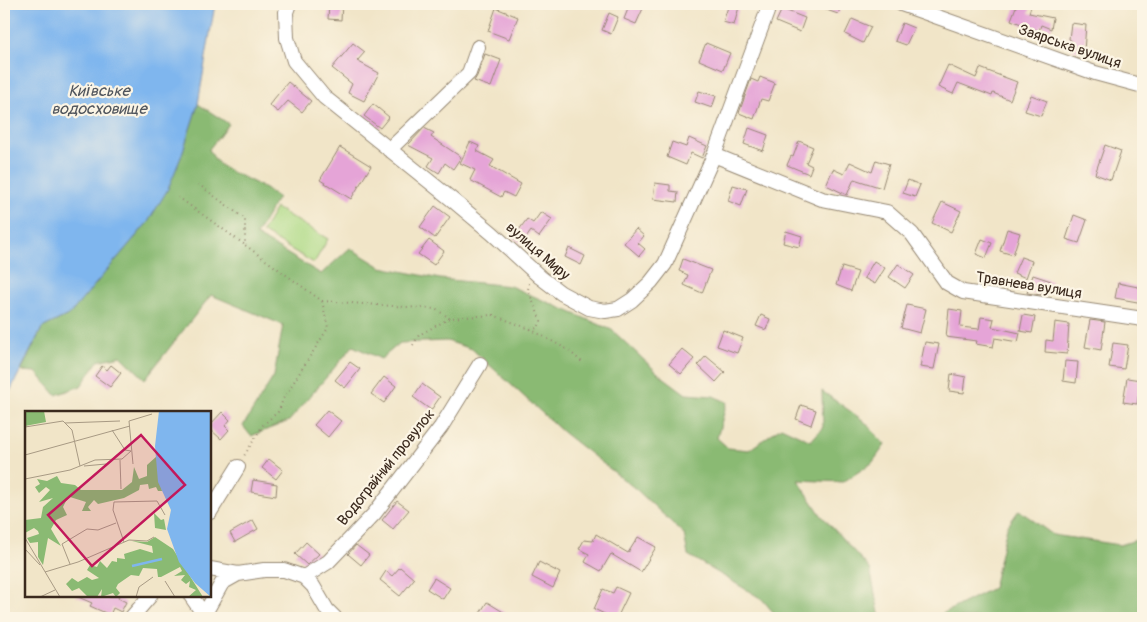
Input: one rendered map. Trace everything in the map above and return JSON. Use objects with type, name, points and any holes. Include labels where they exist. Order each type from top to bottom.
[{"type":"street","name":"вулиця Миру","points":[[289,4],[286,12],[287,38],[294,61],[324,97],[492,233],[560,293],[589,308],[605,311],[618,310],[632,300],[652,282],[664,264],[714,155],[770,4]]},
{"type":"street","name":"Заярська вулиця","points":[[902,4],[1094,73],[1143,86]]},
{"type":"street","points":[[389,150],[469,74],[478,47]]},
{"type":"street","name":"Травнева вулиця","points":[[714,155],[822,198],[887,212],[912,234],[947,283],[963,292],[1143,320]]},
{"type":"street","name":"Водограйний провулок","points":[[304,577],[328,562],[374,514],[441,427],[480,364]]},
{"type":"street","points":[[211,510],[238,467]]},
{"type":"street","points":[[211,569],[238,574],[264,570],[284,570],[304,577],[313,586],[327,610],[335,618]]},
{"type":"street","points":[[192,597],[204,616],[222,583],[238,574]]},
{"type":"street","points":[[131,618],[149,597]]},
{"type":"path","points":[[198,184],[245,219],[245,245]]},
{"type":"path","points":[[178,197],[322,301],[435,310],[450,318]]},
{"type":"path","points":[[530,329],[538,328],[540,321],[528,290],[530,282],[540,277]]},
{"type":"path","points":[[238,467],[263,425],[278,411],[283,399],[328,328],[322,301]]},
{"type":"path","points":[[413,345],[419,335],[450,318],[492,316],[530,329],[568,350],[583,363]]},
{"type":"green space","points":[[198,104],[229,124],[209,149],[216,161],[225,168],[278,197],[256,235],[321,274],[350,248],[381,267],[440,279],[510,286],[612,330],[659,374],[686,394],[713,396],[727,402],[717,438],[728,448],[749,450],[781,427],[811,441],[823,427],[822,391],[864,421],[885,445],[872,463],[843,482],[798,480],[821,515],[870,569],[880,618],[778,618],[762,599],[688,555],[684,534],[637,490],[564,433],[472,349],[447,341],[400,343],[381,359],[353,346],[289,421],[251,436],[243,426],[274,376],[283,325],[211,295],[145,379],[121,356],[98,361],[81,386],[56,395],[36,372],[21,371],[42,328],[70,314],[148,222],[167,189],[181,157]]},
{"type":"green space","points":[[276,208],[328,239],[314,263],[262,232]]},
{"type":"green space","points":[[1019,510],[1053,535],[1120,545],[1143,538],[1143,618],[880,618],[940,615],[993,588],[1007,527]]},
{"type":"water","name":"Київське водосховище","points":[[4,4],[215,4],[198,104],[181,157],[168,189],[148,222],[70,314],[42,328],[4,403]]},
{"type":"building","points":[[329,4],[342,4],[341,20],[328,19]]},
{"type":"building","points":[[630,4],[645,4],[636,24],[624,19]]},
{"type":"building","points":[[729,4],[739,7],[734,25],[723,22]]},
{"type":"building","points":[[812,4],[842,4],[838,14]]},
{"type":"building","points":[[1017,4],[1031,6],[1029,13],[1053,18],[1051,29],[1041,25],[1039,31],[1011,20]]},
{"type":"building","points":[[496,8],[518,17],[509,39],[488,31]]},
{"type":"building","points":[[782,9],[805,18],[800,32],[776,22]]},
{"type":"building","points":[[609,13],[618,17],[611,34],[602,30]]},
{"type":"building","points":[[852,19],[871,27],[863,43],[845,34]]},
{"type":"building","points":[[902,23],[914,28],[906,45],[895,41]]},
{"type":"building","points":[[1071,23],[1086,25],[1084,51],[1071,49],[1072,41],[1069,39]]},
{"type":"building","points":[[353,43],[365,52],[357,61],[379,73],[364,101],[348,93],[352,84],[332,68]]},
{"type":"building","points":[[706,43],[730,53],[723,70],[699,60]]},
{"type":"building","points":[[485,54],[501,60],[491,87],[474,81]]},
{"type":"building","points":[[948,65],[976,78],[980,68],[1017,82],[1010,100],[993,93],[992,96],[958,83],[953,94],[938,87]]},
{"type":"building","points":[[760,77],[775,83],[768,101],[761,99],[754,119],[739,113],[751,79],[758,82]]},
{"type":"building","points":[[288,82],[311,101],[302,112],[288,101],[278,112],[269,105]]},
{"type":"building","points":[[699,91],[716,96],[712,108],[695,102]]},
{"type":"building","points":[[1031,95],[1047,101],[1041,116],[1025,111]]},
{"type":"building","points":[[373,104],[389,117],[380,128],[364,116]]},
{"type":"building","points":[[424,128],[434,133],[431,137],[461,157],[453,169],[445,163],[439,173],[428,166],[433,158],[408,145]]},
{"type":"building","points":[[749,128],[768,135],[763,151],[744,144]]},
{"type":"building","points":[[689,138],[707,146],[702,158],[691,153],[686,165],[667,157],[672,142],[686,147]]},
{"type":"building","points":[[799,141],[813,147],[806,163],[812,166],[809,174],[787,165],[791,156],[793,157]]},
{"type":"building","points":[[470,142],[479,146],[477,151],[494,160],[490,166],[521,184],[514,197],[504,192],[501,197],[470,180],[475,170],[460,163]]},
{"type":"building","points":[[1105,145],[1121,151],[1111,180],[1095,174]]},
{"type":"building","points":[[340,147],[371,166],[351,199],[320,180]]},
{"type":"building","points":[[876,160],[889,164],[882,188],[854,179],[847,195],[826,185],[833,169],[844,174],[850,162],[872,172]]},
{"type":"building","points":[[908,180],[920,185],[915,197],[903,193]]},
{"type":"building","points":[[655,183],[670,185],[670,191],[678,192],[677,202],[653,199]]},
{"type":"building","points":[[733,185],[747,189],[741,206],[728,201]]},
{"type":"building","points":[[942,202],[961,211],[951,232],[932,223]]},
{"type":"building","points":[[435,206],[450,217],[435,238],[420,227]]},
{"type":"building","points":[[541,212],[552,219],[539,237],[531,231],[522,244],[513,238],[527,219],[533,223]]},
{"type":"building","points":[[1074,215],[1087,220],[1079,243],[1066,239]]},
{"type":"building","points":[[636,229],[644,236],[638,243],[645,249],[639,256],[624,243]]},
{"type":"building","points":[[1007,229],[1020,233],[1013,255],[1000,251]]},
{"type":"building","points":[[786,231],[802,236],[799,247],[783,243]]},
{"type":"building","points":[[982,239],[992,243],[986,258],[976,254]]},
{"type":"building","points":[[429,240],[444,251],[434,265],[418,254]]},
{"type":"building","points":[[569,248],[585,256],[581,265],[565,257]]},
{"type":"building","points":[[1021,257],[1032,261],[1026,278],[1014,273]]},
{"type":"building","points":[[683,259],[711,270],[702,293],[684,285],[688,275],[679,271]]},
{"type":"building","points":[[874,261],[885,268],[875,284],[864,278]]},
{"type":"building","points":[[898,264],[914,275],[905,288],[889,277]]},
{"type":"building","points":[[842,267],[858,272],[851,291],[836,285]]},
{"type":"building","points":[[1033,275],[1051,281],[1049,289],[1043,288],[1041,295],[1027,293]]},
{"type":"building","points":[[1118,283],[1143,288],[1143,303],[1115,298]]},
{"type":"building","points":[[907,305],[926,309],[920,333],[901,328]]},
{"type":"building","points":[[949,309],[962,311],[960,327],[979,329],[981,317],[994,319],[992,327],[1020,333],[1018,342],[995,338],[993,347],[976,344],[977,341],[946,337]]},
{"type":"building","points":[[761,315],[770,319],[766,330],[756,326]]},
{"type":"building","points":[[1023,315],[1035,317],[1032,333],[1020,331]]},
{"type":"building","points":[[1090,320],[1105,322],[1101,350],[1085,347]]},
{"type":"building","points":[[1055,322],[1069,324],[1067,354],[1045,352],[1046,340],[1053,341]]},
{"type":"building","points":[[723,330],[743,338],[737,353],[717,346]]},
{"type":"building","points":[[925,342],[939,344],[934,369],[920,367]]},
{"type":"building","points":[[1113,343],[1128,345],[1124,369],[1109,367]]},
{"type":"building","points":[[682,349],[694,359],[681,374],[669,364]]},
{"type":"building","points":[[706,356],[725,372],[716,382],[698,365]]},
{"type":"building","points":[[1065,361],[1078,362],[1076,383],[1063,381]]},
{"type":"building","points":[[350,362],[360,369],[345,388],[335,380]]},
{"type":"building","points":[[111,365],[121,373],[110,387],[95,376],[102,366],[107,370]]},
{"type":"building","points":[[951,374],[966,377],[964,393],[949,391]]},
{"type":"building","points":[[384,377],[396,386],[384,403],[371,394]]},
{"type":"building","points":[[1127,378],[1141,380],[1137,404],[1123,402]]},
{"type":"building","points":[[422,384],[440,397],[431,410],[413,397]]},
{"type":"building","points":[[801,405],[816,410],[811,425],[796,419]]},
{"type":"building","points":[[327,410],[341,421],[328,437],[314,425]]},
{"type":"building","points":[[222,412],[230,420],[225,426],[229,430],[221,439],[211,430],[211,424]]},
{"type":"building","points":[[269,459],[283,470],[276,479],[262,468]]},
{"type":"building","points":[[253,480],[277,484],[276,496],[251,492]]},
{"type":"building","points":[[397,501],[409,510],[393,529],[382,520]]},
{"type":"building","points":[[253,520],[258,529],[235,542],[230,533]]},
{"type":"building","points":[[596,534],[628,553],[638,537],[656,547],[641,572],[611,554],[601,571],[585,562],[589,554],[579,549],[584,540],[593,541]]},
{"type":"building","points":[[306,542],[319,554],[307,565],[295,554]]},
{"type":"building","points":[[356,545],[369,555],[361,565],[348,554]]},
{"type":"building","points":[[539,562],[560,573],[553,588],[532,577]]},
{"type":"building","points":[[400,567],[414,579],[400,596],[380,580],[386,571],[392,576]]},
{"type":"building","points":[[434,578],[450,588],[443,599],[427,589]]},
{"type":"building","points":[[616,587],[629,593],[617,618],[613,618],[594,609],[603,589],[613,593]]},
{"type":"building","points":[[78,597],[118,597],[126,602],[121,612],[113,608],[110,615],[90,606],[92,603]]},
{"type":"building","points":[[487,602],[513,618],[477,618]]}]
